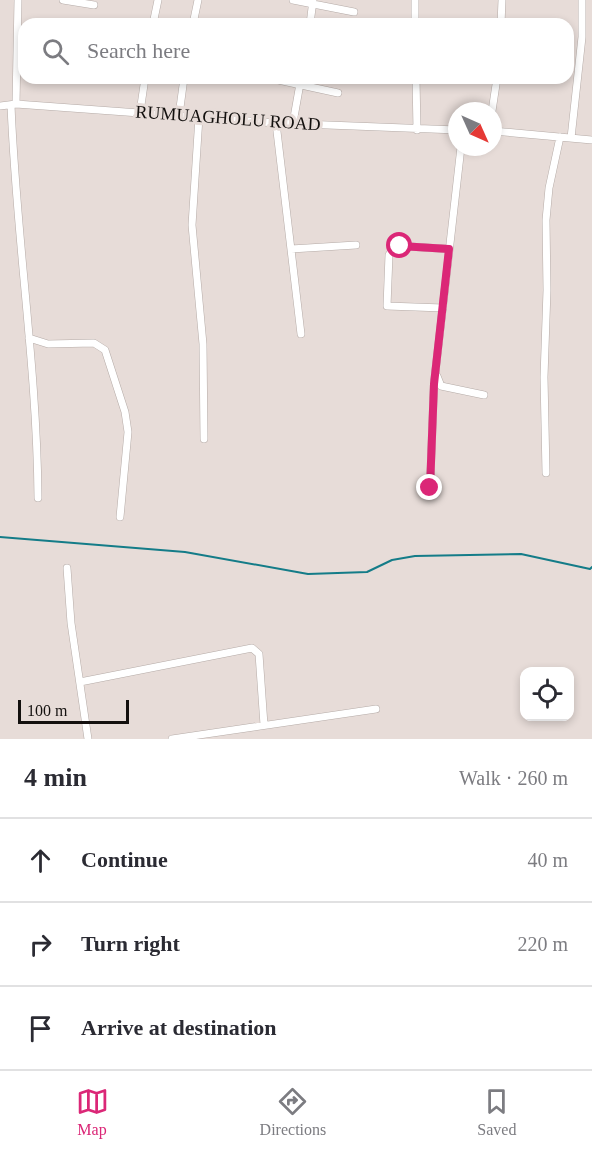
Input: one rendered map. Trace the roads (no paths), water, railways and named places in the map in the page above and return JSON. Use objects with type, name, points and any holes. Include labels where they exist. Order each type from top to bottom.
[{"type":"street","points":[[18,0],[13,148],[38,431],[38,498]]},
{"type":"street","points":[[63,0],[94,5]]},
{"type":"street","points":[[154,18],[158,0]]},
{"type":"street","points":[[194,18],[198,0]]},
{"type":"street","points":[[293,0],[313,2],[354,12]]},
{"type":"street","points":[[415,0],[415,18]]},
{"type":"street","points":[[501,18],[502,0]]},
{"type":"street","points":[[571,138],[582,37],[582,0]]},
{"type":"street","points":[[311,18],[313,2]]},
{"type":"street","points":[[140,112],[144,84]]},
{"type":"street","points":[[178,115],[183,84]]},
{"type":"street","points":[[293,123],[300,84]]},
{"type":"street","points":[[310,84],[338,93]]},
{"type":"street","points":[[416,84],[417,130]]},
{"type":"street","points":[[493,102],[496,84]]},
{"type":"street","name":"RUMUAGHOLU ROAD","points":[[0,106],[140,112],[276,123],[448,130]]},
{"type":"street","points":[[199,117],[192,225],[203,344],[204,439]]},
{"type":"street","points":[[276,123],[301,334]]},
{"type":"street","points":[[502,132],[592,140]]},
{"type":"street","points":[[546,473],[544,366],[547,290],[546,220],[549,188],[560,137]]},
{"type":"street","points":[[430,488],[435,370],[460,156]]},
{"type":"street","points":[[291,249],[356,245]]},
{"type":"street","points":[[443,308],[387,306],[389,255],[393,249],[400,246],[449,249]]},
{"type":"street","points":[[29,338],[48,344],[94,343],[105,350],[125,412],[128,432],[120,517]]},
{"type":"street","points":[[435,370],[441,387],[484,395]]},
{"type":"street","points":[[67,568],[88,739]]},
{"type":"street","points":[[80,682],[252,648],[259,654],[264,725]]},
{"type":"street","points":[[172,739],[376,709]]},
{"type":"waterway","points":[[0,537],[185,552],[308,574],[367,572],[392,560],[415,556],[521,554],[590,569],[592,567]]}]
